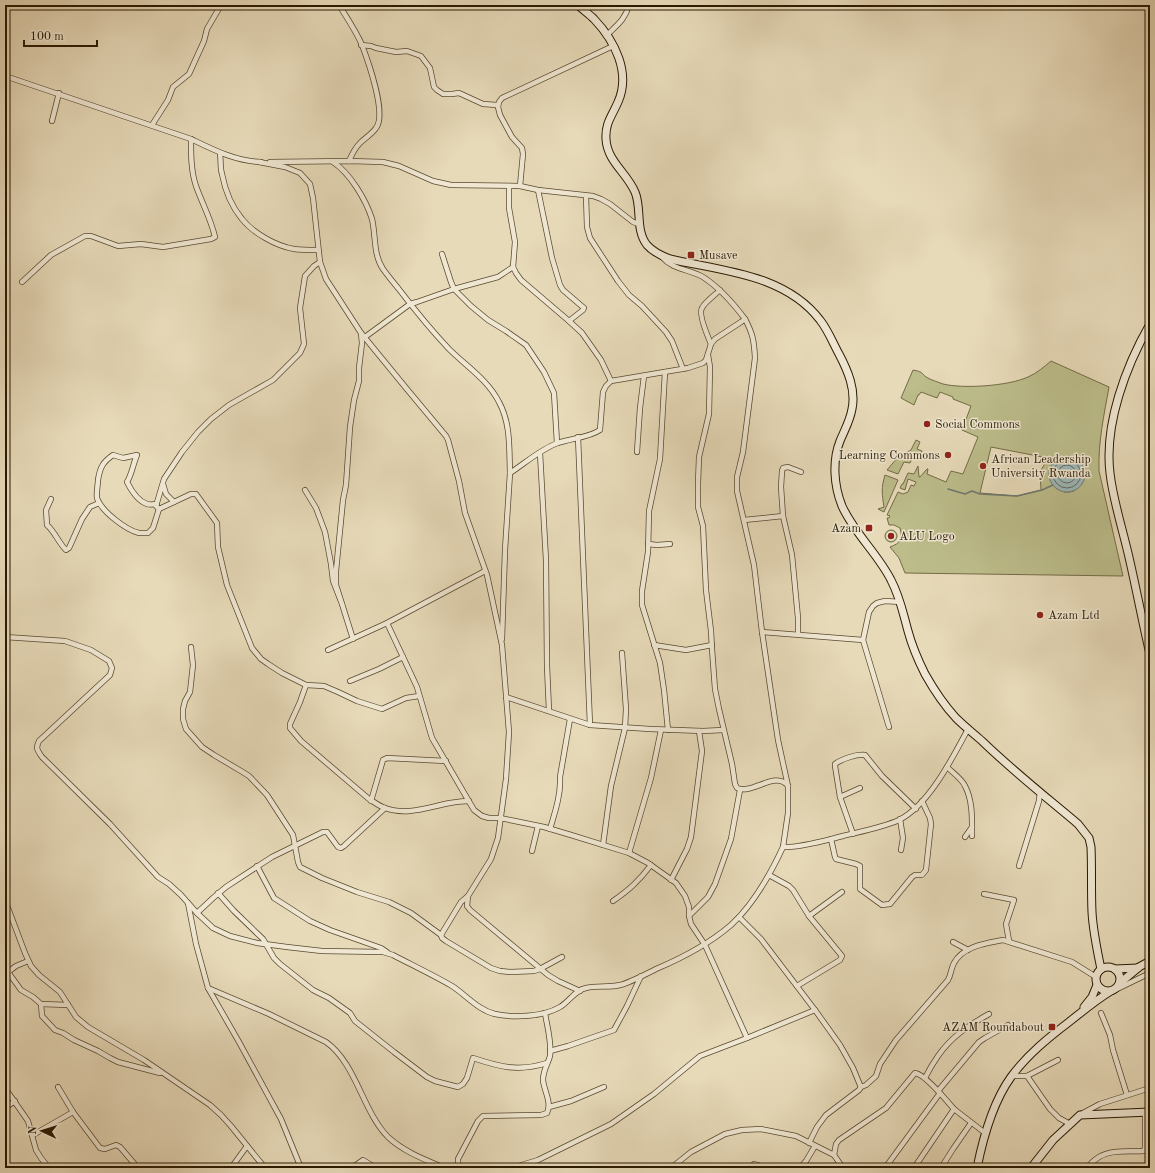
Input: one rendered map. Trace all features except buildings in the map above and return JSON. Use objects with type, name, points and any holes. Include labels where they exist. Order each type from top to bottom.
[{"type":"main road","points":[[578,5],[594,20],[613,46],[622,68],[623,82],[618,102],[607,123],[606,139],[610,156],[629,180],[636,194],[640,224],[644,240],[647,245],[662,256],[680,261],[726,269],[750,276],[787,291],[811,310],[821,321],[845,366],[850,377],[853,391],[852,409],[839,443],[834,473],[842,506],[890,578],[901,602],[914,651],[924,672],[940,698],[957,719],[998,757],[1078,824],[1089,838],[1092,853],[1093,927],[1101,969]]},
{"type":"main road","points":[[1150,324],[1133,355],[1113,414],[1110,434],[1109,462],[1111,483],[1128,552],[1150,654]]},
{"type":"main road","points":[[976,1168],[985,1133],[993,1112],[1012,1076],[1027,1058],[1097,1000],[1113,990],[1139,968],[1150,961]]},
{"type":"main road","points":[[1076,1017],[1092,997],[1098,973],[1101,969],[1108,967],[1115,969],[1139,968]]},
{"type":"main road","points":[[1115,969],[1119,975],[1120,983]]},
{"type":"main road","points":[[1096,981],[1103,991],[1113,990]]},
{"type":"main road","points":[[1031,1168],[1053,1140],[1080,1115],[1148,1112]]},
{"type":"street","points":[[152,125],[168,100],[173,87],[189,74],[204,41],[207,30],[221,5]]},
{"type":"street","points":[[339,5],[354,28],[362,45],[377,93],[380,116],[376,128],[354,150],[349,161]]},
{"type":"street","points":[[606,36],[619,24],[626,14],[629,5]]},
{"type":"street","points":[[362,45],[396,52],[407,51],[421,56],[430,68],[434,87],[443,94],[460,93],[483,104],[497,105],[498,107]]},
{"type":"street","points":[[520,186],[523,154],[522,148],[512,137],[500,116],[498,102],[502,98],[613,46]]},
{"type":"street","points":[[5,76],[152,125],[191,139],[220,153],[241,159],[285,167],[300,173],[310,184],[320,262],[326,279],[361,333],[446,436],[454,459],[465,513],[485,571],[502,645]]},
{"type":"street","points":[[52,121],[59,94]]},
{"type":"street","points":[[22,282],[51,255],[85,236],[91,236],[118,246],[142,244],[163,247],[211,239],[215,237],[206,209],[196,186],[192,164],[191,139]]},
{"type":"street","points":[[220,153],[221,173],[225,188],[242,220],[268,240],[294,249],[318,250]]},
{"type":"street","points":[[259,162],[383,162],[399,166],[433,181],[451,185],[520,186],[538,190],[593,196],[610,204],[633,222],[640,224]]},
{"type":"street","points":[[334,162],[341,167],[353,182],[364,201],[372,219],[378,257],[383,268],[410,304],[451,350],[485,382],[499,401],[507,422],[509,434],[510,473],[505,550],[502,645],[509,732],[506,779],[498,838],[491,858],[468,896],[461,902],[441,935]]},
{"type":"street","points":[[510,186],[509,208],[515,242],[513,267],[516,273],[521,280],[582,333],[601,360],[611,381]]},
{"type":"street","points":[[538,190],[552,258],[560,285],[584,308],[570,321]]},
{"type":"street","points":[[586,196],[590,238],[629,295],[655,319],[666,332],[672,341],[683,369]]},
{"type":"street","points":[[442,254],[454,289],[488,320],[526,346],[544,372],[554,393],[557,443]]},
{"type":"street","points":[[257,866],[274,898],[310,921],[330,930],[381,948],[451,986],[481,1008],[493,1014],[514,1016],[545,1013],[561,1007],[574,994],[585,988],[620,985],[675,961],[705,945],[739,917],[769,875],[783,847],[788,813],[788,786],[778,740],[754,565],[737,491],[737,477],[743,452],[755,358],[752,332],[745,319],[720,290],[700,276],[674,267],[662,256]]},
{"type":"street","points":[[320,262],[305,276],[300,308],[304,344],[300,353],[272,380],[211,418],[198,432],[182,452],[164,479],[158,507],[154,528],[148,533],[140,533],[123,526],[106,512],[96,496],[99,471],[105,460],[113,455],[123,458],[137,455],[127,482],[131,490],[139,499],[147,504],[158,507],[174,502],[191,494],[196,494],[218,523],[218,547],[227,585],[252,648],[261,659],[282,674],[306,685],[324,686],[357,702],[382,708],[406,698],[418,696]]},
{"type":"street","points":[[365,337],[410,304],[454,289],[498,277],[513,267]]},
{"type":"street","points":[[711,344],[702,318],[702,308],[720,290]]},
{"type":"street","points":[[510,473],[540,452],[557,443],[593,434],[600,430],[603,392],[611,381],[683,369],[703,363],[706,360],[711,344],[715,339],[745,319]]},
{"type":"street","points":[[353,638],[336,585],[336,571],[346,484],[350,427],[354,400],[359,381],[362,342],[361,333]]},
{"type":"street","points":[[708,353],[710,367],[709,414],[699,457],[698,507],[703,526],[706,590],[718,710],[732,764],[734,784],[737,788],[740,790],[745,790],[778,780],[783,781],[788,786]]},
{"type":"street","points":[[665,372],[660,459],[649,511],[646,571],[642,591],[642,605],[660,663],[668,730]]},
{"type":"street","points":[[636,452],[644,376]]},
{"type":"street","points":[[578,437],[590,725]]},
{"type":"street","points":[[540,452],[546,560],[549,711]]},
{"type":"street","points":[[798,634],[794,566],[783,516],[781,487],[783,468],[788,467],[801,472]]},
{"type":"street","points":[[163,483],[166,494],[174,502]]},
{"type":"street","points":[[306,490],[316,508],[325,532],[333,581],[342,604]]},
{"type":"street","points":[[51,499],[46,510],[46,524],[52,529],[66,550],[69,548],[82,519],[90,507],[99,503]]},
{"type":"street","points":[[744,520],[783,516]]},
{"type":"street","points":[[648,544],[670,544]]},
{"type":"street","points":[[328,650],[387,622],[485,571]]},
{"type":"street","points":[[889,727],[863,640],[869,612],[873,606],[877,603],[885,601],[901,602]]},
{"type":"street","points":[[387,622],[414,682],[432,738],[474,810],[482,816],[489,818],[500,818],[538,826],[629,853],[651,865],[676,883],[684,896],[688,907],[691,924],[705,945],[747,1038]]},
{"type":"street","points":[[762,632],[863,640]]},
{"type":"street","points":[[5,636],[65,642],[91,650],[109,661],[112,668],[110,675],[39,741],[36,746],[42,757],[110,824],[158,876],[169,884],[213,928],[230,936],[265,944],[322,951],[376,952],[390,954]]},
{"type":"street","points":[[654,645],[686,650],[712,645]]},
{"type":"street","points":[[192,647],[193,665],[190,692],[185,700],[183,709],[183,719],[186,729],[202,747],[249,776],[267,795],[293,835],[300,867],[322,878],[357,892],[389,902],[411,913],[441,935],[446,942],[491,968],[511,972],[534,971],[562,957]]},
{"type":"street","points":[[603,845],[611,786],[625,728],[626,709],[622,653]]},
{"type":"street","points":[[350,681],[403,657]]},
{"type":"street","points":[[306,685],[298,708],[290,724],[290,728],[301,741],[371,800],[385,808],[404,811],[469,801]]},
{"type":"street","points":[[506,697],[590,725],[661,730],[723,730]]},
{"type":"street","points":[[550,829],[557,805],[560,777],[570,719]]},
{"type":"street","points":[[783,847],[791,848],[853,834],[900,819],[916,809],[947,767],[968,729]]},
{"type":"street","points":[[629,853],[649,785],[661,730]]},
{"type":"street","points":[[671,880],[687,850],[691,837],[702,751],[699,731]]},
{"type":"street","points":[[853,834],[840,797],[835,764],[839,762],[860,755],[865,755],[882,776],[916,809]]},
{"type":"street","points":[[371,800],[381,766],[387,758],[446,762]]},
{"type":"street","points":[[947,767],[965,785],[969,796],[972,811],[972,836]]},
{"type":"street","points":[[840,797],[860,788]]},
{"type":"street","points":[[689,916],[708,897],[715,884],[731,839],[740,790]]},
{"type":"street","points":[[1019,866],[1039,801],[1040,791]]},
{"type":"street","points":[[831,839],[836,859],[860,866],[860,889],[882,905],[890,904],[912,877],[922,875],[926,870],[932,824],[922,801]]},
{"type":"street","points":[[197,913],[218,893],[272,856],[323,832],[327,832],[338,847],[341,848],[385,808]]},
{"type":"street","points":[[900,819],[903,838],[901,850]]},
{"type":"street","points":[[532,851],[538,826]]},
{"type":"street","points":[[965,837],[972,827]]},
{"type":"street","points":[[613,901],[643,877],[651,865]]},
{"type":"street","points":[[769,875],[789,886],[809,916],[842,956],[840,960],[797,986]]},
{"type":"street","points":[[809,916],[842,892]]},
{"type":"street","points":[[218,893],[256,932],[280,964],[313,990],[329,998],[350,1013],[355,1021],[394,1052],[435,1081],[458,1087],[463,1084],[467,1078],[472,1058],[505,1068],[530,1067],[547,1063]]},
{"type":"street","points":[[984,894],[1015,898],[1006,924],[1009,942]]},
{"type":"street","points":[[468,896],[467,906],[470,910],[540,969],[558,981],[580,991]]},
{"type":"street","points":[[5,900],[15,924],[24,953],[31,966],[39,975],[60,992],[76,1017],[88,1027],[166,1074],[210,1105],[221,1115],[265,1168]]},
{"type":"street","points":[[188,903],[196,944],[208,988],[281,1119],[301,1168]]},
{"type":"street","points":[[739,917],[761,939],[815,1010],[840,1045],[853,1068],[861,1087]]},
{"type":"street","points":[[809,1143],[817,1127],[826,1115],[876,1076],[880,1064],[896,1040],[948,980],[957,958],[968,950],[1004,940],[1072,962],[1096,981]]},
{"type":"street","points":[[953,942],[968,950]]},
{"type":"street","points":[[28,961],[7,972],[21,990],[33,996],[41,1004],[42,1016],[55,1030],[63,1032],[74,1040],[118,1062],[166,1074]]},
{"type":"street","points":[[1113,990],[1150,973]]},
{"type":"street","points":[[550,1051],[614,1030],[641,976]]},
{"type":"street","points":[[208,988],[269,1014],[326,1042],[334,1048],[345,1064],[378,1125],[388,1136],[398,1145],[445,1168]]},
{"type":"street","points":[[41,1004],[68,1005]]},
{"type":"street","points":[[512,1168],[538,1160],[611,1124],[654,1094],[700,1056],[815,1010]]},
{"type":"street","points":[[545,1013],[550,1044],[550,1056],[545,1067],[543,1080],[549,1108]]},
{"type":"street","points":[[1101,1013],[1110,1035],[1113,1050],[1127,1095]]},
{"type":"street","points":[[925,1078],[938,1056],[949,1042],[962,1030],[989,1014]]},
{"type":"street","points":[[885,1168],[939,1092],[979,1042],[1008,1025]]},
{"type":"street","points":[[1012,1076],[1027,1076],[1058,1060]]},
{"type":"street","points":[[834,1154],[836,1144],[839,1140],[886,1108],[913,1075],[918,1073],[925,1078],[954,1109],[985,1133]]},
{"type":"street","points":[[1027,1076],[1050,1109],[1059,1118],[1070,1124]]},
{"type":"street","points":[[58,1087],[73,1112],[100,1148],[105,1150],[116,1145],[120,1147],[138,1168]]},
{"type":"street","points":[[461,1168],[458,1163],[458,1159],[478,1121],[483,1116],[541,1115],[547,1112],[549,1108],[571,1101],[604,1087]]},
{"type":"street","points":[[5,1088],[28,1121],[36,1150],[49,1168]]},
{"type":"street","points":[[1080,1115],[1100,1104],[1150,1088]]},
{"type":"street","points":[[5,1108],[15,1101]]},
{"type":"street","points":[[914,1168],[954,1109]]},
{"type":"street","points":[[33,1135],[73,1112]]},
{"type":"street","points":[[1087,1168],[1100,1156],[1117,1152],[1144,1151],[1148,1112]]},
{"type":"street","points":[[941,1168],[971,1123]]},
{"type":"street","points":[[671,1168],[691,1152],[725,1134],[761,1129],[796,1136],[834,1154],[843,1168]]},
{"type":"street","points":[[231,1168],[246,1146]]},
{"type":"street","points":[[800,1168],[815,1146]]},
{"type":"street","points":[[356,1165],[364,1160],[376,1168]]},
{"type":"street","points":[[754,1164],[767,1168]]},
{"type":"green space","name":"African Leadership University Rwanda","points":[[1051,361],[1109,387],[1100,439],[1099,471],[1123,576],[905,573],[899,558],[890,547],[899,542],[901,538],[900,528],[894,525],[889,525],[887,518],[890,516],[887,515],[898,492],[903,494],[908,492],[911,485],[914,486],[916,482],[908,479],[905,490],[900,488],[902,484],[908,473],[914,474],[918,466],[919,477],[928,469],[927,474],[946,482],[951,471],[963,474],[978,437],[962,430],[971,406],[940,392],[937,398],[921,392],[918,395],[914,405],[901,398],[913,370],[920,372],[928,378],[952,386],[986,386],[1009,383],[1028,377]],"holes":[[[991,447],[1048,458],[1040,472],[1041,490],[1017,496],[980,493]],[[1063,457],[1074,491],[1064,492],[1053,464],[1057,459]]]},
{"type":"green space","points":[[916,440],[920,442],[917,449],[922,451],[921,454],[915,452],[910,463],[904,462],[898,474],[887,470],[898,457],[911,450]]},
{"type":"green space","points":[[885,475],[898,480],[884,512],[878,509],[884,507],[882,491]]},
{"type":"green space","points":[[889,530],[893,530],[897,536],[893,542],[889,542],[885,538],[885,534]]},
{"type":"water","points":[[1067,456],[1080,461],[1085,474],[1080,487],[1067,492],[1054,487],[1049,474],[1054,461]]},
{"type":"waterway","points":[[948,489],[965,494],[972,491],[980,494],[1017,496],[1042,490],[1053,485]]},
{"type":"place","name":"Musave","points":[[691,255]]},
{"type":"place","name":"Social Commons","points":[[927,424]]},
{"type":"place","name":"Learning Commons","points":[[948,455]]},
{"type":"place","name":"African Leadership University Rwanda","points":[[983,466]]},
{"type":"place","name":"Azam","points":[[869,528]]},
{"type":"place","name":"ALU Logo","points":[[891,536]]},
{"type":"place","name":"Azam Ltd","points":[[1040,615]]},
{"type":"place","name":"AZAM Roundabout","points":[[1052,1027]]}]
